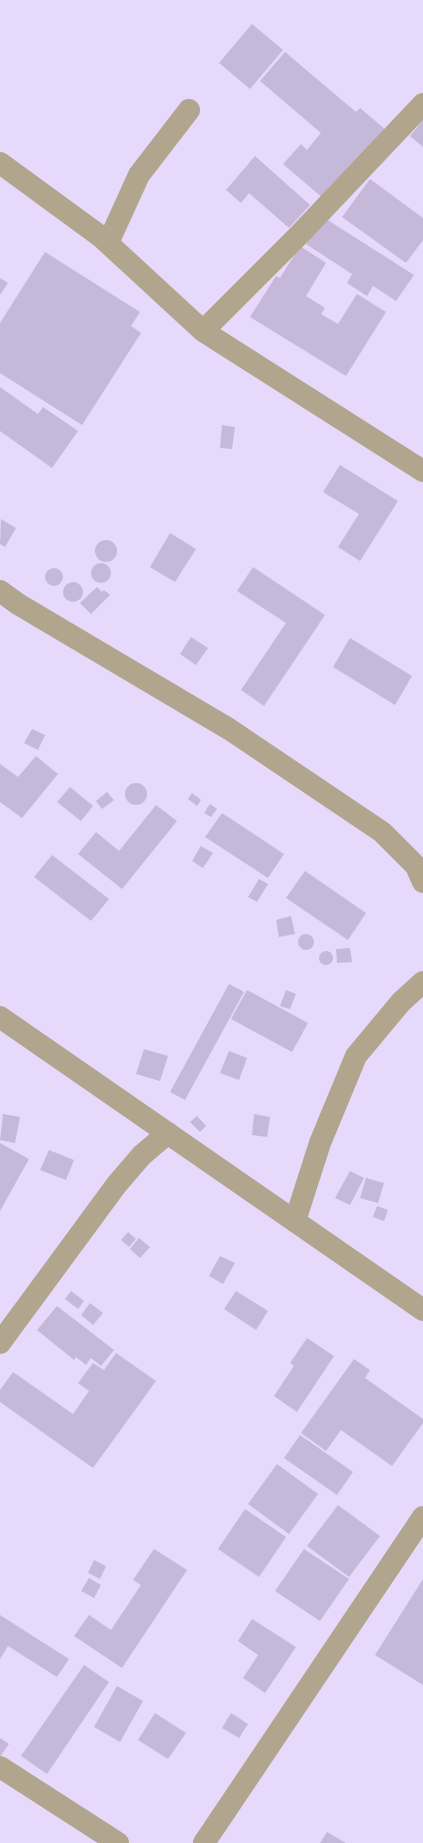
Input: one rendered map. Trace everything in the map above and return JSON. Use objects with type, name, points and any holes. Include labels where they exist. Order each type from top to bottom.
[{"type":"street","points":[[203,331],[297,238],[423,104]]},
{"type":"street","points":[[108,243],[139,175],[189,110]]},
{"type":"street","points":[[0,164],[100,236],[203,331],[423,471]]},
{"type":"street","points":[[0,591],[18,604],[229,730],[382,832],[416,866],[423,882]]},
{"type":"street","points":[[295,1221],[320,1143],[356,1056],[401,1002],[423,982]]},
{"type":"street","points":[[0,1017],[423,1310]]},
{"type":"street","points":[[0,1343],[117,1184],[142,1154],[168,1133]]},
{"type":"street","points":[[204,1843],[423,1517]]},
{"type":"street","points":[[0,1767],[118,1843]]},
{"type":"building","points":[[252,24],[283,50],[250,89],[219,63]]},
{"type":"building","points":[[285,52],[356,112],[360,108],[385,129],[324,199],[283,164],[301,144],[307,150],[321,133],[260,81]]},
{"type":"building","points":[[423,120],[423,147],[410,136]]},
{"type":"building","points":[[255,156],[310,205],[289,228],[249,193],[241,203],[226,190]]},
{"type":"building","points":[[370,179],[423,218],[423,240],[406,263],[342,217]]},
{"type":"building","points":[[323,217],[414,275],[396,301],[373,286],[367,296],[347,283],[352,274],[306,244]]},
{"type":"building","points":[[300,246],[326,263],[306,296],[325,308],[321,314],[338,324],[357,294],[386,312],[346,376],[250,317],[276,276],[280,278]]},
{"type":"building","points":[[45,252],[140,312],[131,326],[141,333],[82,425],[0,373],[0,323]]},
{"type":"building","points":[[0,278],[8,283],[0,295]]},
{"type":"building","points":[[0,387],[38,414],[43,407],[78,431],[52,468],[0,431]]},
{"type":"building","points":[[222,425],[235,427],[232,449],[220,448]]},
{"type":"building","points":[[340,465],[398,501],[360,561],[338,547],[359,514],[323,492]]},
{"type":"building","points":[[1,519],[16,528],[5,547],[0,544]]},
{"type":"building","points":[[170,533],[196,549],[175,582],[150,567]]},
{"type":"building","points":[[106,540],[114,543],[117,551],[114,559],[106,562],[98,559],[95,551],[98,543]]},
{"type":"building","points":[[97,563],[105,563],[111,569],[111,577],[105,583],[97,583],[91,577],[91,569]]},
{"type":"building","points":[[253,567],[325,615],[264,706],[241,690],[286,623],[237,591]]},
{"type":"building","points":[[50,568],[58,568],[63,573],[61,584],[58,586],[50,586],[45,581],[45,573]]},
{"type":"building","points":[[73,582],[80,585],[83,592],[80,599],[73,602],[66,599],[63,592],[66,585]]},
{"type":"building","points":[[97,587],[102,592],[104,590],[110,595],[91,614],[80,603]]},
{"type":"building","points":[[191,637],[208,648],[196,665],[180,654]]},
{"type":"building","points":[[350,638],[412,676],[395,705],[333,667]]},
{"type":"building","points":[[32,729],[45,735],[38,750],[24,743]]},
{"type":"building","points":[[36,756],[58,774],[22,818],[0,802],[0,764],[18,777]]},
{"type":"building","points":[[136,783],[144,786],[147,794],[144,802],[136,805],[128,802],[125,794],[128,786]]},
{"type":"building","points":[[70,787],[93,806],[81,821],[57,802]]},
{"type":"building","points":[[107,792],[114,800],[102,809],[96,801]]},
{"type":"building","points":[[192,793],[201,800],[197,806],[188,799]]},
{"type":"building","points":[[210,804],[217,809],[211,817],[204,813]]},
{"type":"building","points":[[156,805],[177,821],[122,889],[78,854],[96,832],[119,851]]},
{"type":"building","points":[[222,813],[284,854],[268,878],[205,837]]},
{"type":"building","points":[[201,846],[213,853],[203,868],[192,861]]},
{"type":"building","points":[[52,855],[109,899],[91,921],[34,877]]},
{"type":"building","points":[[305,871],[366,913],[348,940],[286,898]]},
{"type":"building","points":[[259,879],[268,884],[257,902],[248,897]]},
{"type":"building","points":[[291,916],[295,934],[279,937],[276,920]]},
{"type":"building","points":[[306,934],[313,939],[314,942],[309,949],[306,950],[299,945],[298,942],[303,935]]},
{"type":"building","points":[[350,948],[352,962],[337,963],[336,949]]},
{"type":"building","points":[[326,951],[331,953],[333,958],[331,963],[326,965],[321,963],[319,958],[321,953]]},
{"type":"building","points":[[229,984],[244,992],[185,1100],[170,1092]]},
{"type":"building","points":[[247,990],[308,1023],[292,1052],[231,1019]]},
{"type":"building","points":[[286,990],[296,994],[290,1009],[280,1006]]},
{"type":"building","points":[[144,1049],[168,1056],[160,1081],[136,1074]]},
{"type":"building","points":[[229,1051],[247,1058],[239,1080],[220,1073]]},
{"type":"building","points":[[3,1114],[20,1117],[15,1143],[0,1140]]},
{"type":"building","points":[[254,1114],[270,1117],[267,1137],[252,1135]]},
{"type":"building","points":[[197,1116],[206,1126],[200,1132],[190,1122]]},
{"type":"building","points":[[0,1143],[29,1159],[0,1211]]},
{"type":"building","points":[[49,1150],[74,1160],[66,1180],[40,1170]]},
{"type":"building","points":[[350,1171],[364,1178],[350,1205],[335,1198]]},
{"type":"building","points":[[366,1178],[384,1183],[378,1203],[360,1198]]},
{"type":"building","points":[[377,1206],[388,1210],[384,1221],[373,1217]]},
{"type":"building","points":[[128,1232],[136,1239],[129,1247],[121,1240]]},
{"type":"building","points":[[139,1238],[150,1247],[140,1258],[130,1249]]},
{"type":"building","points":[[220,1256],[235,1263],[223,1284],[209,1276]]},
{"type":"building","points":[[71,1291],[84,1301],[78,1309],[65,1299]]},
{"type":"building","points":[[236,1291],[268,1311],[256,1330],[224,1309]]},
{"type":"building","points":[[90,1303],[103,1313],[93,1325],[81,1315]]},
{"type":"building","points":[[57,1306],[114,1350],[101,1366],[91,1358],[86,1365],[76,1357],[74,1360],[37,1330]]},
{"type":"building","points":[[307,1338],[334,1356],[297,1412],[274,1396],[294,1366],[290,1363]]},
{"type":"building","points":[[116,1353],[156,1381],[93,1468],[0,1402],[0,1390],[13,1372],[73,1414],[89,1391],[78,1383],[93,1363],[104,1370]]},
{"type":"building","points":[[354,1359],[370,1370],[365,1378],[423,1419],[423,1423],[392,1466],[341,1430],[326,1451],[301,1433]]},
{"type":"building","points":[[300,1435],[353,1472],[337,1495],[284,1458]]},
{"type":"building","points":[[277,1464],[318,1494],[289,1534],[248,1504]]},
{"type":"building","points":[[338,1505],[380,1536],[349,1577],[307,1546]]},
{"type":"building","points":[[245,1509],[286,1537],[259,1577],[218,1549]]},
{"type":"building","points":[[154,1549],[187,1570],[122,1668],[74,1636],[89,1615],[111,1630],[141,1585],[133,1580]]},
{"type":"building","points":[[304,1549],[349,1579],[320,1621],[275,1591]]},
{"type":"building","points":[[94,1560],[106,1566],[100,1579],[88,1573]]},
{"type":"building","points":[[89,1578],[101,1585],[94,1598],[81,1591]]},
{"type":"building","points":[[423,1579],[423,1685],[375,1655]]},
{"type":"building","points":[[0,1615],[69,1659],[57,1677],[8,1646],[0,1659]]},
{"type":"building","points":[[252,1619],[296,1647],[265,1693],[243,1678],[258,1655],[238,1641]]},
{"type":"building","points":[[84,1665],[109,1682],[47,1774],[21,1756]]},
{"type":"building","points":[[117,1686],[143,1701],[120,1742],[94,1727]]},
{"type":"building","points":[[155,1713],[186,1733],[168,1759],[138,1740]]},
{"type":"building","points":[[231,1713],[248,1724],[239,1738],[222,1728]]},
{"type":"building","points":[[0,1738],[9,1744],[0,1757]]},
{"type":"building","points":[[327,1832],[346,1843],[320,1843]]}]
